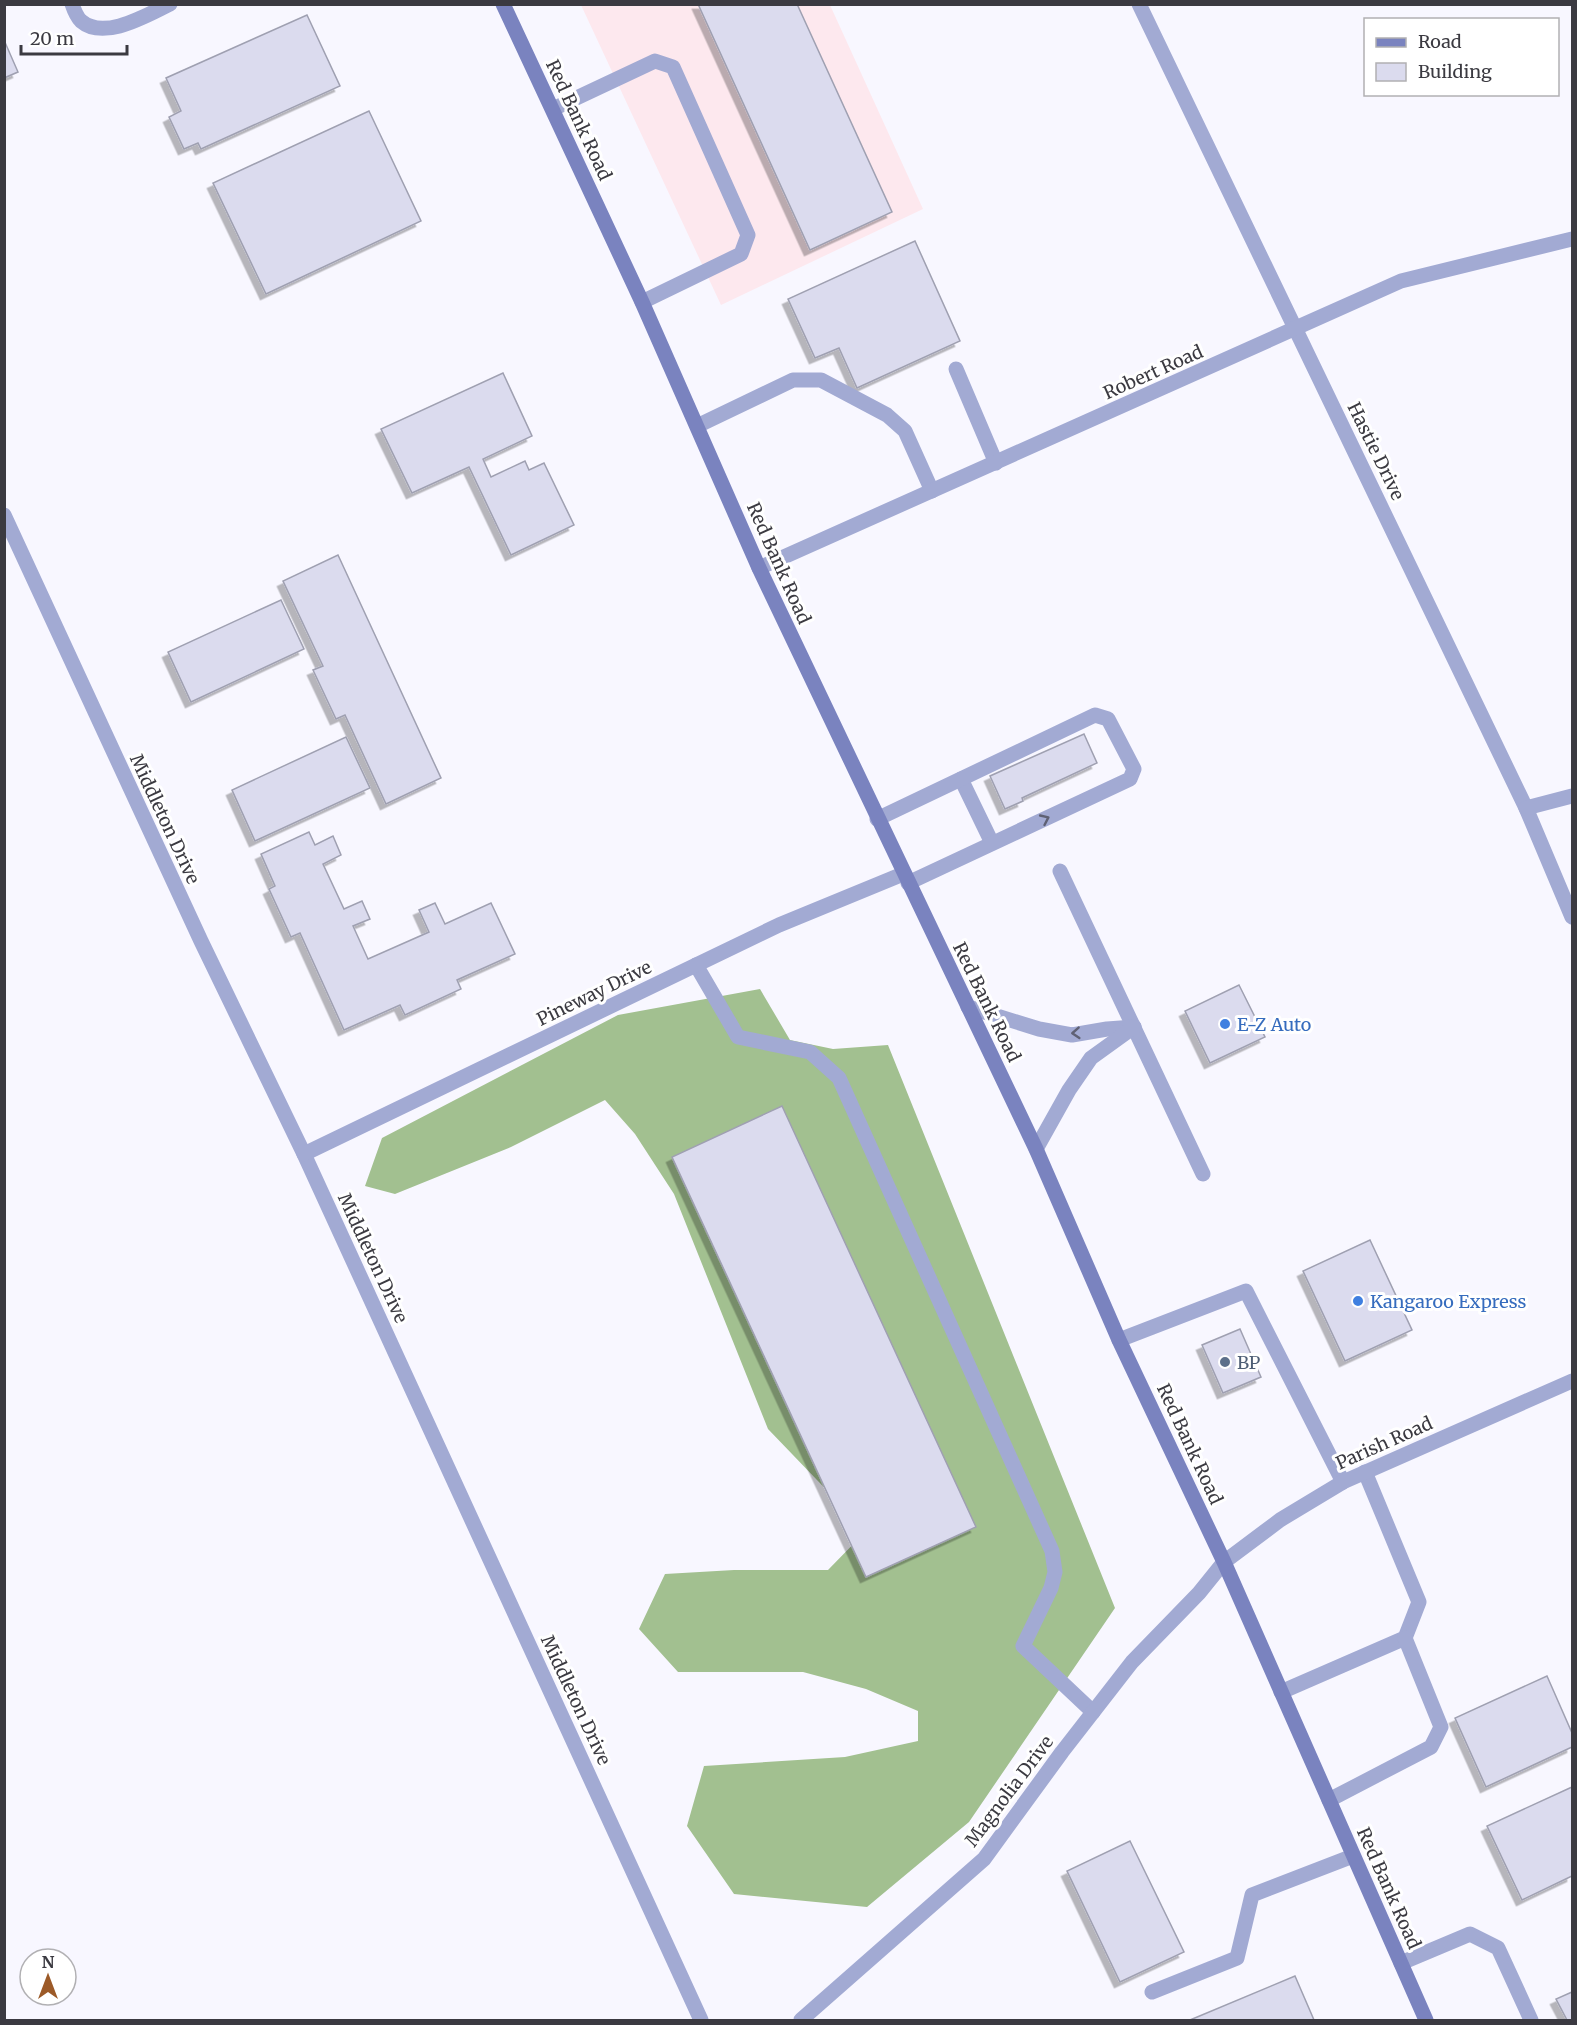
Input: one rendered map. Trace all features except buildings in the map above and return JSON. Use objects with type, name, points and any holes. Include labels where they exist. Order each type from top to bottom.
[{"type":"main road","name":"Red Bank Road","points":[[503,4],[642,302],[759,568],[1036,1149],[1119,1341],[1224,1562],[1426,2020]]},
{"type":"street","points":[[72,4],[79,20],[93,28],[115,27],[170,4]]},
{"type":"street","name":"Hastie Drive","points":[[1139,4],[1526,808],[1572,917]]},
{"type":"street","points":[[553,109],[655,60],[673,67],[748,235],[741,254],[642,302]]},
{"type":"street","name":"Robert Road","points":[[759,568],[1401,281],[1572,239]]},
{"type":"street","points":[[957,369],[996,463]]},
{"type":"street","points":[[697,426],[793,380],[820,380],[888,415],[906,431],[933,491]]},
{"type":"street","name":"Middleton Drive","points":[[4,514],[201,941],[304,1154],[701,2020]]},
{"type":"street","name":"Pineway Drive","points":[[304,1154],[779,925],[992,843],[1130,779],[1134,769],[1108,720],[1095,715],[961,779]]},
{"type":"street","points":[[878,819],[961,779],[992,843]]},
{"type":"street","points":[[1526,808],[1572,796]]},
{"type":"street","points":[[1060,871],[1203,1174]]},
{"type":"street","points":[[696,965],[738,1037],[810,1052],[838,1078],[1052,1551],[1055,1572],[1052,1588],[1023,1646],[1093,1712]]},
{"type":"street","points":[[968,1007],[1039,1029],[1072,1035],[1134,1027]]},
{"type":"street","points":[[1036,1149],[1069,1090],[1091,1058],[1134,1027]]},
{"type":"street","points":[[1119,1341],[1246,1291],[1343,1482]]},
{"type":"street","name":"Parish Road","points":[[1224,1562],[1280,1520],[1343,1482],[1572,1381]]},
{"type":"street","points":[[1329,1800],[1431,1747],[1441,1727],[1405,1638],[1419,1602],[1365,1472]]},
{"type":"street","name":"Magnolia Drive","points":[[801,2020],[984,1859],[1055,1760],[1132,1662],[1199,1593],[1224,1562]]},
{"type":"street","points":[[1281,1692],[1405,1638]]},
{"type":"street","points":[[1152,1992],[1237,1958],[1252,1895],[1353,1856]]},
{"type":"street","points":[[1401,1963],[1470,1934],[1498,1948],[1531,2020]]},
{"type":"shaded area","points":[[581,5],[830,5],[923,209],[721,305]]},
{"type":"green space","points":[[760,989],[790,1040],[833,1049],[888,1045],[1115,1608],[969,1822],[867,1907],[734,1894],[687,1826],[704,1766],[845,1757],[918,1741],[918,1711],[866,1689],[803,1672],[678,1672],[639,1629],[665,1574],[734,1570],[828,1570],[866,1531],[768,1429],[674,1194],[635,1134],[605,1100],[511,1147],[395,1194],[365,1186],[382,1138],[618,1015]]},
{"type":"place","name":"E-Z Auto","points":[[1225,1024]]},
{"type":"place","name":"Kangaroo Express","points":[[1358,1301]]},
{"type":"place","name":"BP","points":[[1225,1362]]}]
